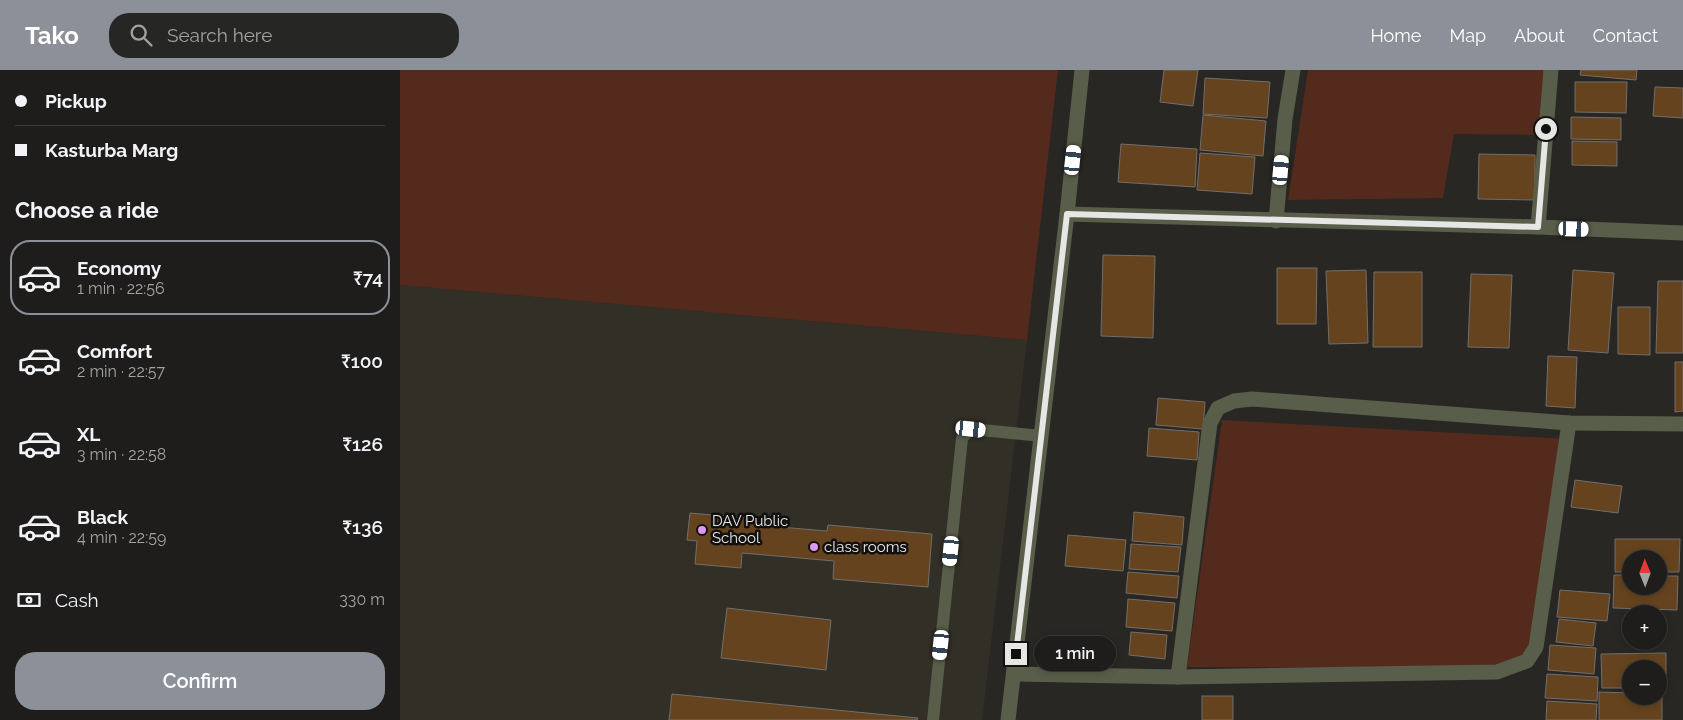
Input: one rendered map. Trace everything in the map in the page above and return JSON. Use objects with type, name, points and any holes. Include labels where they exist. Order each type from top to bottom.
[{"type":"street","points":[[1008,720],[1042,436],[1082,70]]},
{"type":"street","points":[[1276,221],[1285,119],[1293,70]]},
{"type":"street","points":[[1538,227],[1551,70]]},
{"type":"street","points":[[1067,214],[1538,227],[1683,233]]},
{"type":"street","points":[[1178,677],[1210,423],[1218,408],[1234,401],[1252,399],[1570,424],[1683,424]]},
{"type":"street","points":[[1014,674],[1178,677],[1497,672],[1527,661],[1536,647],[1570,424]]},
{"type":"lane","points":[[933,720],[962,438],[971,429],[1042,436]]},
{"type":"shaded area","points":[[400,70],[1058,70],[1027,340],[400,285]]},
{"type":"shaded area","points":[[1308,70],[1549,70],[1542,135],[1454,134],[1443,198],[1288,200]]},
{"type":"shaded area","name":"DAV Public School","points":[[400,285],[1027,340],[982,720],[400,720]]},
{"type":"shaded area","points":[[1222,420],[1568,439],[1528,668],[1187,667]]},
{"type":"building","points":[[1164,70],[1198,70],[1193,106],[1160,102]]},
{"type":"building","points":[[1581,70],[1637,70],[1636,80],[1580,75]]},
{"type":"building","points":[[1205,78],[1270,82],[1267,118],[1203,114]]},
{"type":"building","points":[[1575,82],[1627,82],[1626,113],[1575,112]]},
{"type":"building","points":[[1655,87],[1683,88],[1683,118],[1653,116]]},
{"type":"building","points":[[1203,115],[1266,121],[1263,156],[1200,150]]},
{"type":"building","points":[[1571,117],[1621,118],[1621,140],[1571,139]]},
{"type":"building","points":[[1572,141],[1617,142],[1617,166],[1572,165]]},
{"type":"building","points":[[1121,144],[1197,149],[1195,187],[1118,182]]},
{"type":"building","points":[[1200,153],[1255,157],[1252,194],[1197,190]]},
{"type":"building","points":[[1479,154],[1535,155],[1535,200],[1478,199]]},
{"type":"building","points":[[1103,255],[1155,256],[1153,338],[1101,336]]},
{"type":"building","points":[[1277,268],[1317,268],[1316,324],[1277,324]]},
{"type":"building","points":[[1366,270],[1368,343],[1329,344],[1326,271]]},
{"type":"building","points":[[1573,270],[1614,273],[1608,353],[1568,350]]},
{"type":"building","points":[[1374,272],[1422,272],[1422,347],[1373,347]]},
{"type":"building","points":[[1471,274],[1512,275],[1509,348],[1468,347]]},
{"type":"building","points":[[1658,281],[1683,281],[1683,353],[1656,353]]},
{"type":"building","points":[[1618,307],[1650,307],[1650,355],[1618,354]]},
{"type":"building","points":[[1548,356],[1577,357],[1575,408],[1546,406]]},
{"type":"building","points":[[1675,362],[1683,362],[1683,411],[1675,412]]},
{"type":"building","points":[[1158,398],[1205,402],[1203,429],[1156,425]]},
{"type":"building","points":[[1149,428],[1199,432],[1197,460],[1147,456]]},
{"type":"building","points":[[1575,480],[1622,486],[1618,513],[1571,507]]},
{"type":"building","points":[[1134,512],[1184,517],[1182,545],[1132,541]]},
{"type":"building","name":"class rooms","points":[[690,513],[780,521],[780,527],[827,531],[828,525],[932,534],[928,587],[833,579],[834,561],[742,553],[741,568],[695,564],[697,541],[687,540]]},
{"type":"building","points":[[1068,535],[1126,540],[1123,571],[1065,566]]},
{"type":"building","points":[[1615,539],[1680,539],[1679,572],[1668,572],[1668,550],[1622,550],[1622,572],[1615,572]]},
{"type":"building","points":[[1131,544],[1181,547],[1178,572],[1129,569]]},
{"type":"building","points":[[1128,572],[1179,576],[1177,598],[1126,593]]},
{"type":"building","points":[[1614,575],[1622,575],[1622,595],[1668,595],[1668,576],[1678,576],[1677,610],[1667,610],[1667,605],[1622,605],[1622,608],[1613,608]]},
{"type":"building","points":[[1560,590],[1610,594],[1607,621],[1557,617]]},
{"type":"building","points":[[1128,599],[1175,603],[1172,631],[1126,627]]},
{"type":"building","points":[[727,608],[831,620],[826,670],[721,658]]},
{"type":"building","points":[[1559,619],[1596,623],[1593,646],[1556,642]]},
{"type":"building","points":[[1131,632],[1167,635],[1165,659],[1129,655]]},
{"type":"building","points":[[1550,645],[1596,648],[1594,674],[1548,670]]},
{"type":"building","points":[[1666,653],[1666,660],[1622,660],[1622,688],[1602,688],[1601,654]]},
{"type":"building","points":[[1547,674],[1598,677],[1597,701],[1545,698]]},
{"type":"building","points":[[1599,692],[1622,693],[1622,705],[1662,705],[1662,720],[1599,720]]},
{"type":"building","points":[[672,694],[918,718],[917,720],[669,720]]},
{"type":"building","points":[[1202,696],[1233,696],[1233,720],[1202,720]]},
{"type":"building","points":[[1547,701],[1597,704],[1596,720],[1546,720]]},
{"type":"place","name":"DAV Public School","points":[[702,530]]},
{"type":"place","name":"class rooms","points":[[814,547]]},
{"type":"route","points":[[1016,654],[1067,214],[1538,227],[1546,129]]}]
